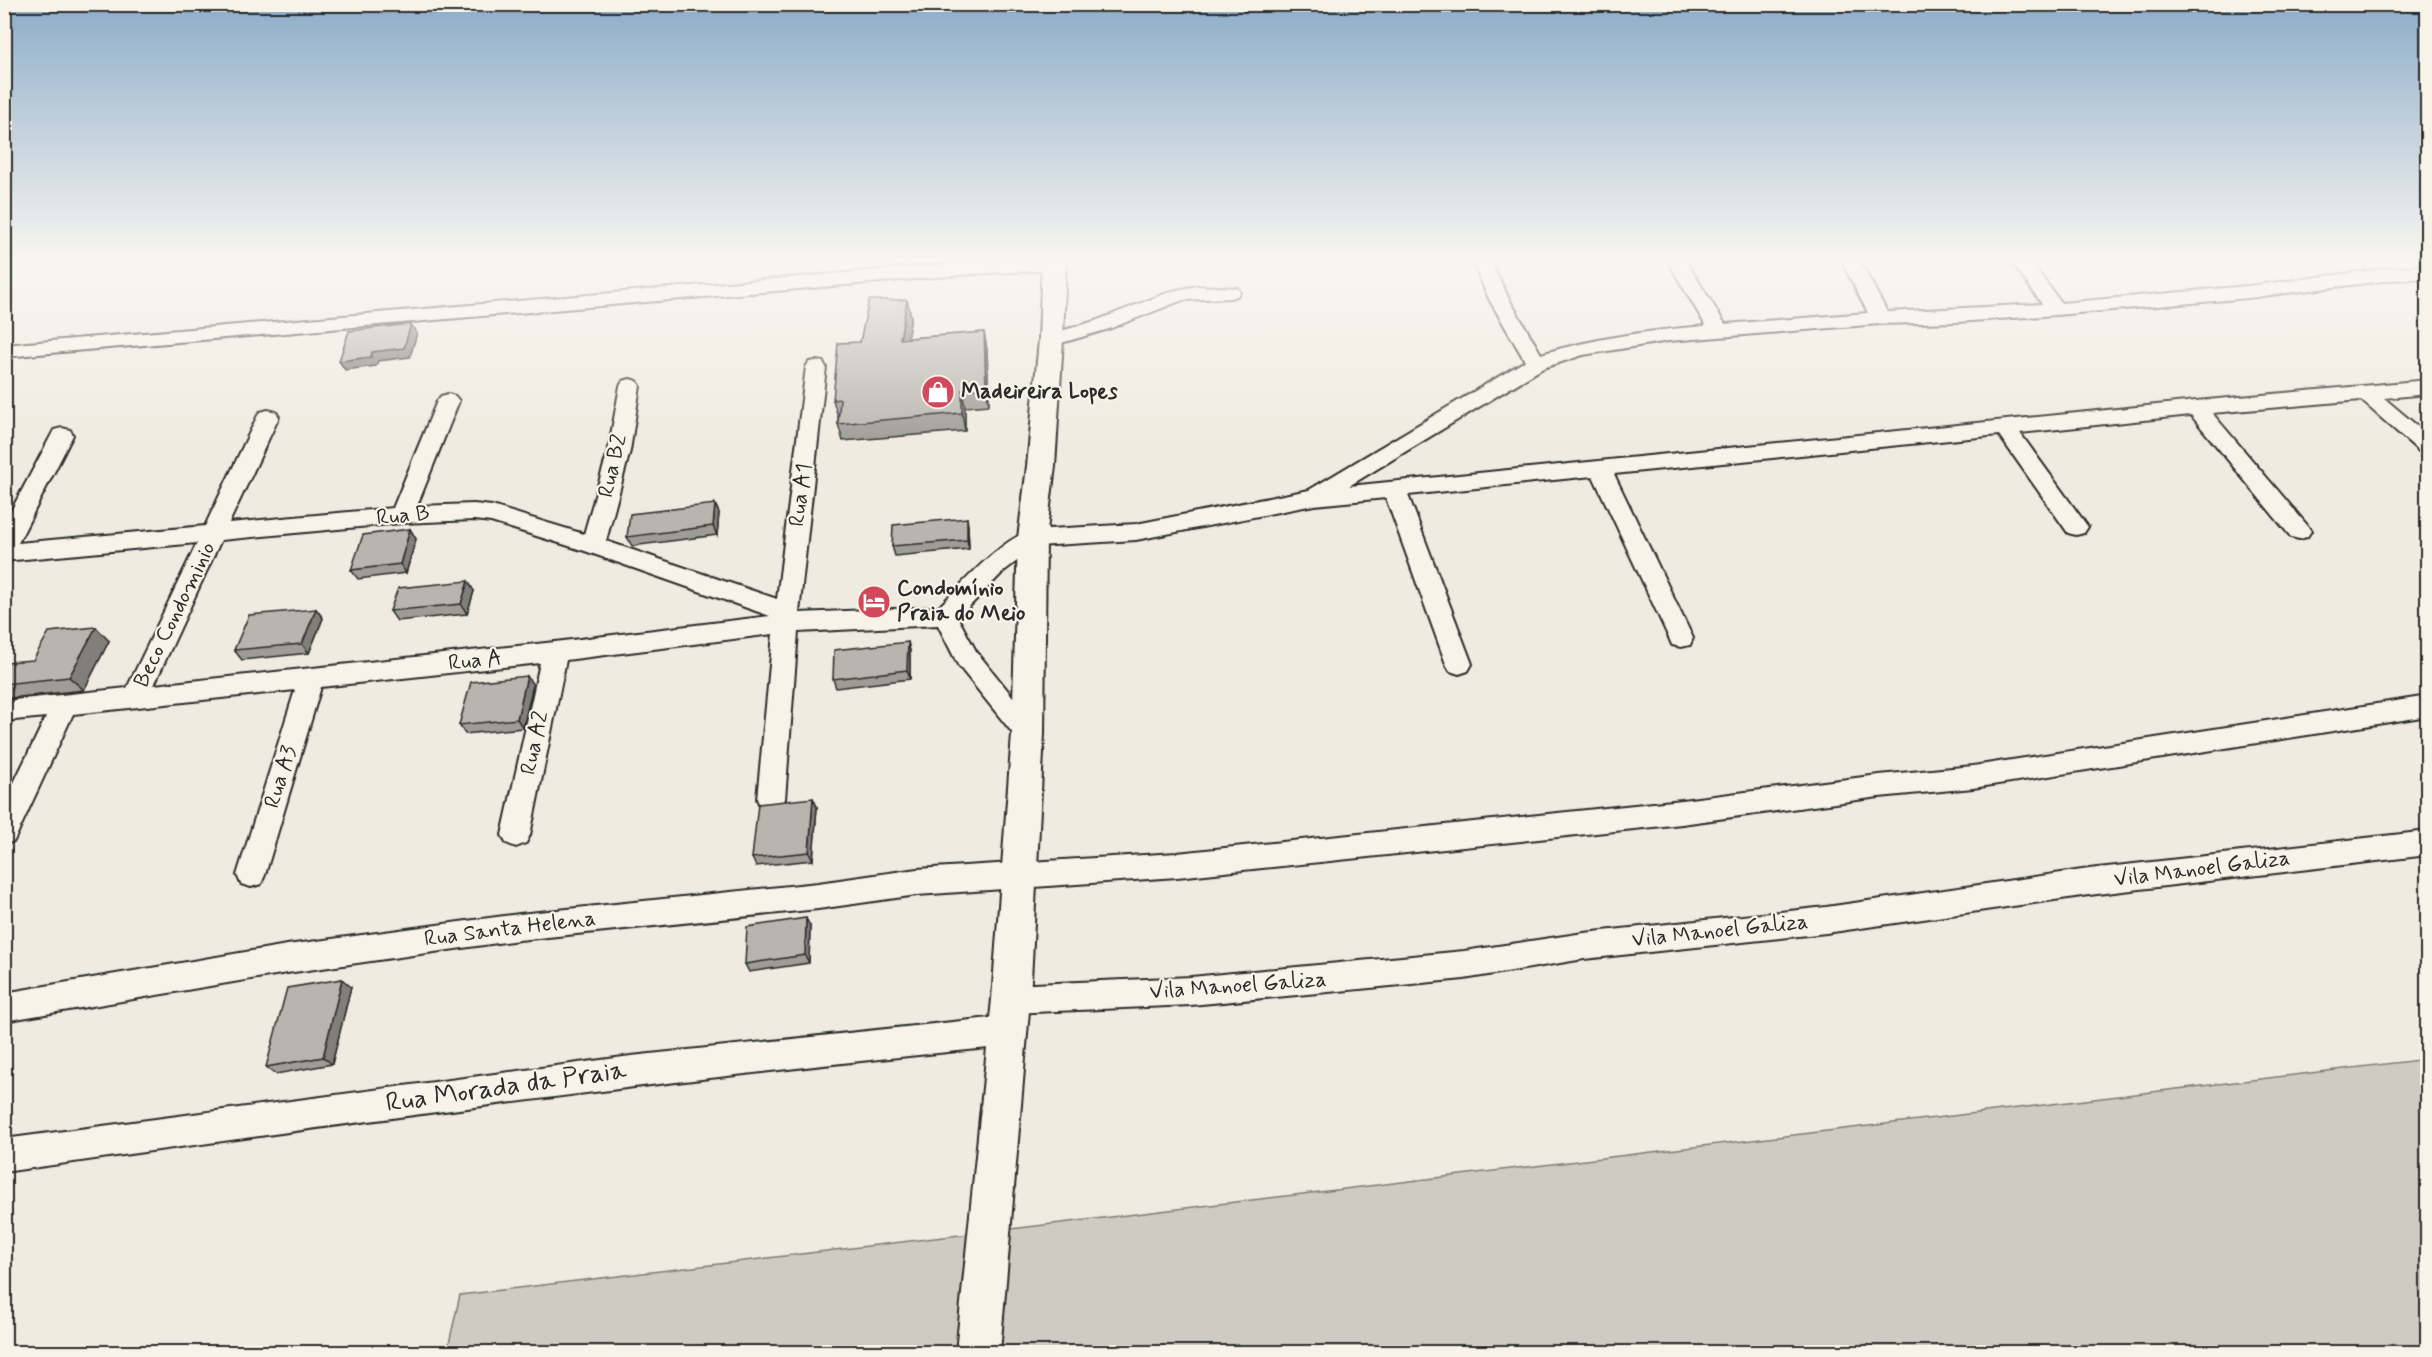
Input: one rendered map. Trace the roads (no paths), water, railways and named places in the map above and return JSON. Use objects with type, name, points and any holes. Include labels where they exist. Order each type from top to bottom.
[{"type":"main road","points":[[978,1353],[1010,1015],[1028,734],[1032,537],[1041,466],[1052,321]]},
{"type":"street","points":[[4,351],[331,321]]},
{"type":"street","points":[[1051,340],[1111,321]]},
{"type":"street","points":[[1512,321],[1536,363]]},
{"type":"street","points":[[1713,321],[1719,331]]},
{"type":"street","points":[[1314,497],[1536,363],[1580,349],[1669,335],[1839,321]]},
{"type":"street","name":"Rua A1","points":[[771,799],[787,617],[816,367]]},
{"type":"street","name":"Rua B2","points":[[593,545],[619,451],[630,386]]},
{"type":"street","points":[[1028,734],[967,658],[945,616],[996,565],[1032,537],[1136,532],[1314,497],[2196,408],[2427,387]]},
{"type":"street","points":[[2366,393],[2427,447]]},
{"type":"street","points":[[402,515],[448,401]]},
{"type":"street","points":[[2196,408],[2299,531]]},
{"type":"street","name":"Beco Condominio","points":[[136,695],[268,417]]},
{"type":"street","points":[[2005,427],[2076,528]]},
{"type":"street","points":[[4,547],[62,435]]},
{"type":"street","points":[[1600,468],[1681,638]]},
{"type":"street","points":[[1394,489],[1459,664]]},
{"type":"street","name":"Rua B","points":[[4,553],[402,515],[451,512],[492,514],[593,545],[787,617]]},
{"type":"street","name":"Rua A","points":[[4,711],[136,695],[311,679],[555,652],[787,617],[945,616]]},
{"type":"street","name":"Rua A2","points":[[516,835],[555,652]]},
{"type":"street","name":"Rua A3","points":[[251,874],[311,679]]},
{"type":"street","points":[[4,833],[65,704]]},
{"type":"street","name":"Rua Santa Helena","points":[[4,1007],[286,959],[475,933],[648,912],[807,897],[917,882],[1177,865],[1682,812],[1879,786],[1973,777],[2427,706]]},
{"type":"street","name":"Vila Manoel Galiza","points":[[1010,1015],[1191,991],[1464,965],[1584,946],[1826,920],[2100,881],[2427,843]]},
{"type":"street","name":"Rua Morada da Praia","points":[[4,1156],[496,1087],[831,1047],[1010,1015]]},
{"type":"place","name":"Madeireira Lopes","points":[[938,392]]},
{"type":"place","name":"Condomínio Praia do Meio","points":[[874,602]]}]
